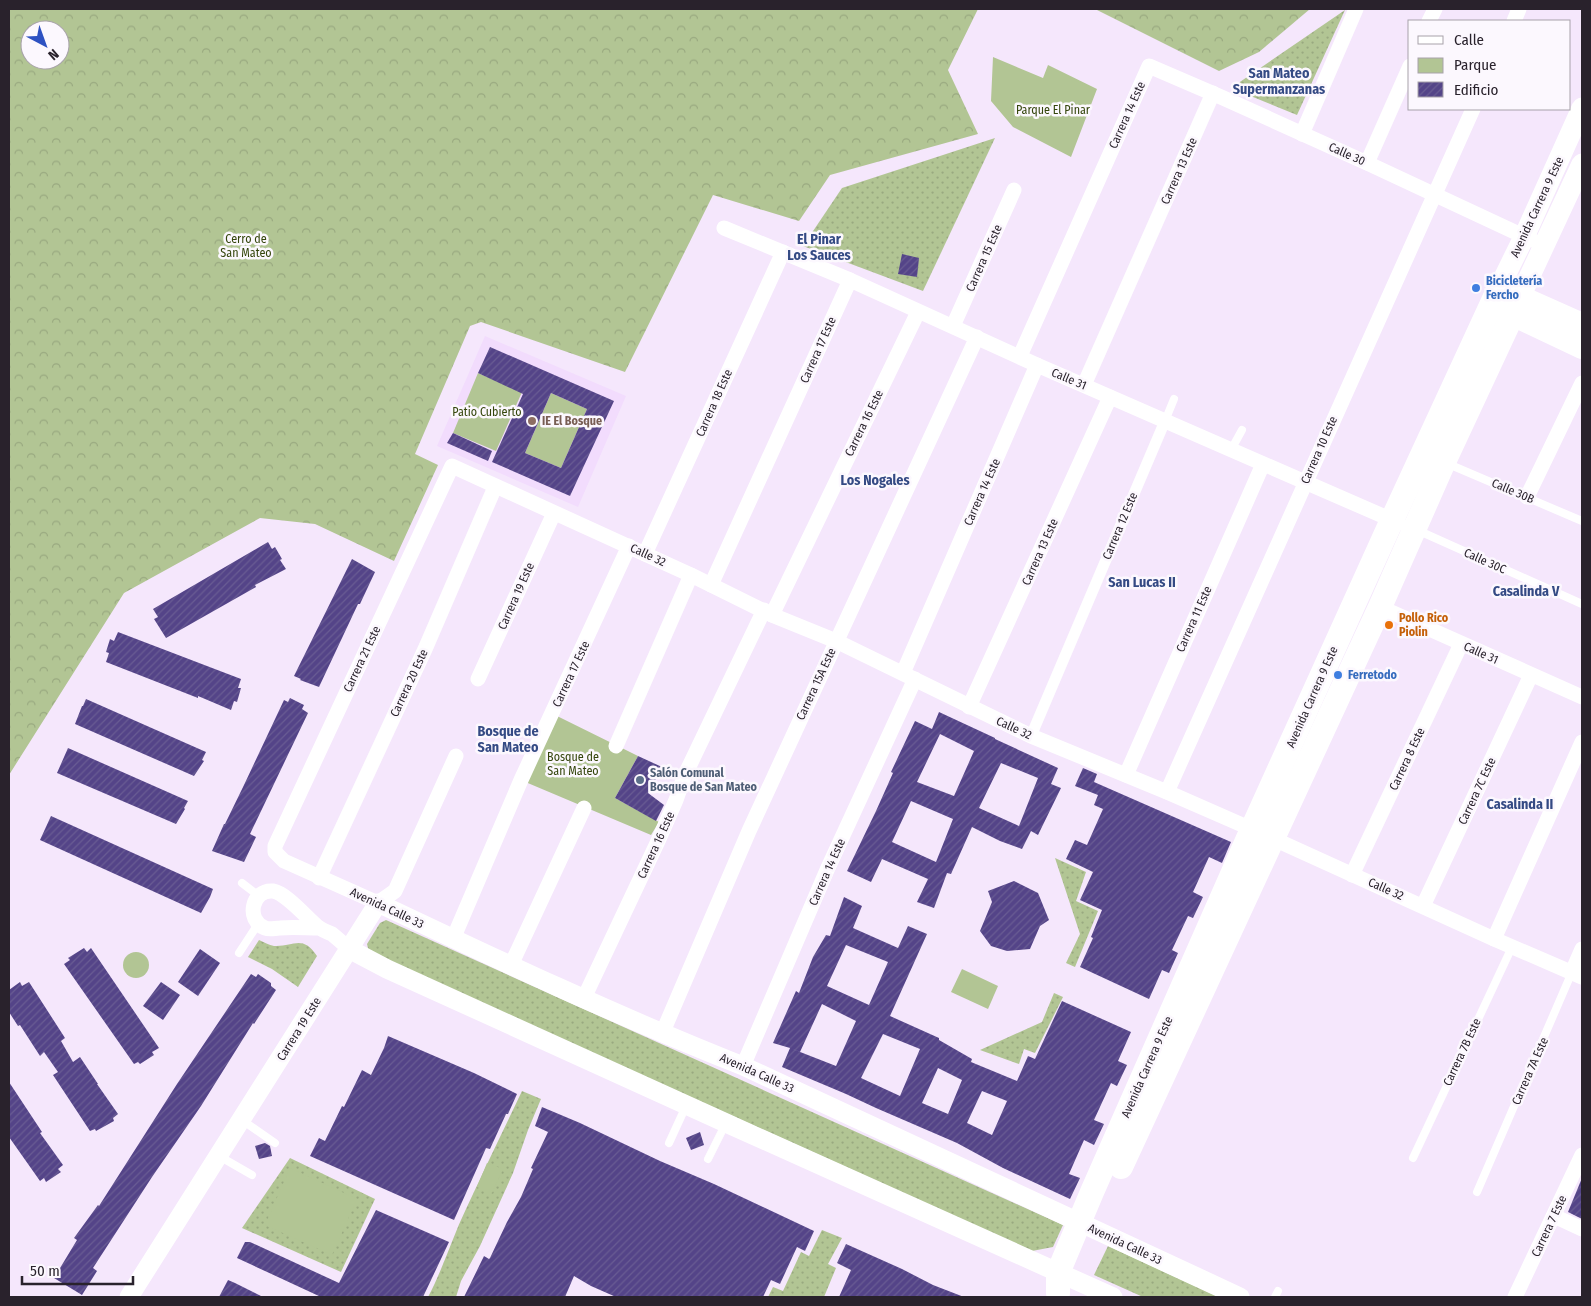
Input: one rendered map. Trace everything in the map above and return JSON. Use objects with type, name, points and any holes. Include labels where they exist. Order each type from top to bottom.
[{"type":"main road","name":"Avenida Carrera 9 Este","points":[[1262,834],[1380,607],[1415,530],[1444,462],[1506,301],[1524,237],[1582,108]]},
{"type":"main road","name":"Avenida Carrera 9 Este","points":[[1061,1285],[1262,834],[1392,520],[1506,301],[1544,246],[1582,164]]},
{"type":"main road","points":[[1506,301],[1582,325]]},
{"type":"main road","points":[[1506,301],[1582,347]]},
{"type":"street","points":[[1302,134],[1356,9]]},
{"type":"street","name":"Calle 30","points":[[1149,66],[1367,163],[1544,246]]},
{"type":"street","name":"Carrera 14 Este","points":[[1020,356],[1149,66]]},
{"type":"street","points":[[1367,163],[1408,71]]},
{"type":"street","name":"Carrera 13 Este","points":[[1084,385],[1213,93]]},
{"type":"street","name":"Carrera 10 Este","points":[[1167,792],[1473,110]]},
{"type":"street","name":"Carrera 15 Este","points":[[953,326],[1014,190]]},
{"type":"street","name":"Calle 31","points":[[724,228],[850,280],[1037,365],[1415,530]]},
{"type":"street","name":"Carrera 18 Este","points":[[646,554],[783,252]]},
{"type":"street","name":"Carrera 17 Este","points":[[711,585],[850,280]]},
{"type":"street","name":"Carrera 16 Este","points":[[584,998],[660,839],[684,777],[918,312]]},
{"type":"street","name":"Carrera 15A Este","points":[[662,1034],[749,830],[977,337]]},
{"type":"street","name":"Carrera 14 Este","points":[[742,1066],[909,676],[1037,365]]},
{"type":"street","points":[[1527,497],[1582,383]]},
{"type":"street","name":"Carrera 13 Este","points":[[970,707],[1110,397]]},
{"type":"street","name":"Carrera 12 Este","points":[[1030,736],[1165,421]]},
{"type":"street","name":"Carrera 11 Este","points":[[1126,775],[1263,464]]},
{"type":"street","name":"Calle 32","points":[[452,466],[629,546],[768,613],[836,641],[1030,736],[1167,792],[1577,975]]},
{"type":"street","name":"Carrera 21 Este","points":[[275,852],[275,846],[452,466]]},
{"type":"street","name":"Carrera 20 Este","points":[[319,878],[426,647],[495,487]]},
{"type":"street","name":"Carrera 19 Este","points":[[478,680],[554,513]]},
{"type":"street","name":"Carrera 17 Este","points":[[453,939],[521,780],[629,546]]},
{"type":"street","points":[[616,746],[691,575]]},
{"type":"street","name":"Calle 31","points":[[1380,607],[1582,697]]},
{"type":"street","name":"Carrera 8 Este","points":[[1352,875],[1461,644]]},
{"type":"street","name":"Carrera 7C Este","points":[[1423,906],[1531,675]]},
{"type":"street","points":[[1494,939],[1582,742]]},
{"type":"street","name":"Carrera 19 Este","points":[[129,1297],[378,903],[395,891],[400,883],[456,756]]},
{"type":"street","points":[[511,965],[584,808]]},
{"type":"street","name":"Avenida Calle 33","points":[[275,852],[284,862],[378,903],[662,1034],[742,1066],[1240,1297]]},
{"type":"street","points":[[319,928],[267,930],[258,924],[252,909],[259,896],[273,891],[287,898],[319,928],[330,933],[349,949],[387,968],[726,1123],[1061,1285],[1113,1297]]},
{"type":"street","name":"Carrera 7A Este","points":[[1577,975],[1582,949]]},
{"type":"street","name":"Carrera 7 Este","points":[[1515,1297],[1582,1157]]},
{"type":"street","points":[[1554,1216],[1582,1229]]},
{"type":"lane","name":"Carrera 12 Este","points":[[1165,421],[1174,399]]},
{"type":"lane","points":[[1232,450],[1242,430]]},
{"type":"lane","name":"Calle 30B","points":[[1444,462],[1582,521]]},
{"type":"lane","name":"Calle 30C","points":[[1415,530],[1582,604]]},
{"type":"lane","points":[[242,883],[259,896]]},
{"type":"lane","points":[[239,953],[258,924]]},
{"type":"lane","name":"Carrera 7B Este","points":[[1413,1158],[1512,947]]},
{"type":"lane","name":"Carrera 7A Este","points":[[1477,1192],[1567,988],[1577,975]]},
{"type":"lane","points":[[669,1143],[686,1105]]},
{"type":"lane","points":[[241,1119],[275,1143]]},
{"type":"lane","points":[[708,1159],[726,1123]]},
{"type":"lane","points":[[218,1155],[252,1175]]},
{"type":"shaded area","name":"IE El Bosque","points":[[485,336],[626,396],[578,507],[437,446]]},
{"type":"green space","name":"Cerro de San Mateo","points":[[9,9],[978,9],[948,70],[978,134],[830,175],[799,221],[713,195],[625,372],[481,322],[470,326],[415,454],[438,465],[394,561],[315,524],[260,518],[124,593],[9,775]]},
{"type":"green space","points":[[1095,9],[1310,9],[1259,52],[1219,71]]},
{"type":"green space","points":[[1345,10],[1297,115],[1231,88]]},
{"type":"green space","name":"Parque El Pinar","points":[[993,57],[1043,78],[1048,65],[1097,89],[1071,157],[1013,127],[991,101]]},
{"type":"green space","name":"Parque El Pinar","points":[[995,138],[923,291],[803,246],[842,188]]},
{"type":"green space","name":"Patio Cubierto","points":[[478,373],[522,392],[496,451],[453,433]]},
{"type":"green space","points":[[551,393],[587,409],[561,468],[525,453]]},
{"type":"green space","name":"Bosque de San Mateo","points":[[555,715],[638,756],[615,798],[659,822],[651,835],[523,781]]},
{"type":"green space","points":[[1055,858],[1086,872],[1076,901],[1098,911],[1075,967],[1066,963],[1080,934]]},
{"type":"green space","points":[[386,920],[1063,1225],[1053,1247],[1032,1251],[369,952],[367,944],[380,923]]},
{"type":"green space","points":[[259,940],[274,946],[302,943],[312,949],[317,956],[298,987],[272,969],[248,957]]},
{"type":"green space","points":[[136,952],[145,956],[149,965],[145,974],[136,978],[127,974],[123,965],[127,956]]},
{"type":"green space","points":[[962,969],[998,986],[988,1009],[951,992]]},
{"type":"green space","points":[[1054,993],[1063,997],[1035,1053],[1024,1049],[1019,1064],[980,1050],[1042,1022]]},
{"type":"green space","points":[[522,1091],[541,1099],[513,1173],[480,1246],[461,1281],[456,1297],[428,1297],[461,1220]]},
{"type":"green space","points":[[290,1158],[375,1199],[341,1272],[242,1228]]},
{"type":"green space","points":[[487,1163],[503,1169],[492,1193],[477,1187]]},
{"type":"green space","points":[[290,1168],[357,1199],[332,1255],[265,1225]]},
{"type":"green space","points":[[822,1230],[842,1238],[828,1264],[836,1268],[824,1297],[768,1297],[773,1287],[783,1291],[801,1252],[809,1256]]},
{"type":"green space","points":[[1108,1246],[1219,1297],[1143,1297],[1094,1275]]},
{"type":"building","points":[[902,254],[919,258],[917,277],[898,274]]},
{"type":"building","points":[[490,347],[614,401],[570,496],[492,462],[523,394],[478,373]],"holes":[[[551,393],[587,409],[561,468],[525,453]]]},
{"type":"building","points":[[453,433],[492,451],[488,461],[447,443]]},
{"type":"building","points":[[268,542],[272,549],[275,547],[286,569],[255,585],[256,587],[166,638],[154,619],[158,617],[153,609]]},
{"type":"building","points":[[352,559],[375,572],[319,687],[294,676]]},
{"type":"building","points":[[118,632],[241,679],[238,688],[241,688],[237,702],[234,701],[231,710],[106,662],[109,653],[106,652],[110,639],[114,641]]},
{"type":"building","points":[[290,698],[304,705],[302,709],[308,713],[250,834],[256,837],[244,862],[212,851],[284,700],[288,702]]},
{"type":"building","points":[[86,699],[206,752],[202,760],[204,761],[194,776],[75,724]]},
{"type":"building","points":[[939,712],[1058,768],[1051,784],[1061,788],[1038,835],[1031,831],[1022,849],[1000,841],[972,827],[951,874],[947,873],[934,908],[917,902],[928,879],[882,859],[871,882],[847,871],[876,811],[893,773],[891,772],[915,721],[932,729]],"holes":[[[940,734],[974,751],[954,796],[917,782]],[[1001,763],[1038,778],[1019,826],[979,808]],[[911,801],[953,819],[936,862],[892,842]]]},
{"type":"building","points":[[68,748],[188,801],[176,824],[57,773]]},
{"type":"building","name":"Salón Comunal Bosque de San Mateo","points":[[638,756],[662,767],[648,793],[664,805],[656,821],[615,798]]},
{"type":"building","points":[[1083,768],[1097,774],[1094,782],[1231,842],[1222,863],[1209,857],[1193,892],[1203,897],[1193,918],[1188,916],[1172,950],[1178,953],[1169,973],[1162,970],[1149,999],[1080,967],[1093,938],[1091,937],[1102,910],[1080,900],[1093,872],[1066,859],[1075,840],[1087,845],[1103,809],[1094,805],[1098,795],[1075,786]]},
{"type":"building","points":[[51,816],[213,889],[201,913],[40,840]]},
{"type":"building","points":[[1014,881],[1038,893],[1049,920],[1040,926],[1030,949],[1007,951],[991,946],[980,931],[992,902],[988,891]]},
{"type":"building","points":[[844,897],[862,906],[853,928],[898,948],[908,926],[927,934],[890,1016],[939,1038],[939,1040],[972,1059],[971,1062],[1017,1081],[1028,1056],[1035,1059],[1062,1001],[1131,1032],[1118,1061],[1127,1065],[1117,1086],[1111,1083],[1094,1120],[1104,1124],[1094,1145],[1084,1140],[1069,1174],[1080,1178],[1070,1199],[1003,1168],[957,1143],[782,1067],[790,1048],[773,1043],[796,991],[799,993],[813,957],[826,935],[830,936]],"holes":[[[846,945],[888,962],[869,1005],[827,986]],[[822,1004],[856,1021],[836,1066],[800,1052]],[[883,1034],[920,1049],[900,1096],[861,1078]],[[938,1068],[962,1080],[948,1114],[922,1103]],[[982,1091],[1007,1101],[992,1135],[967,1123]]]},
{"type":"building","points":[[84,948],[87,952],[91,948],[159,1048],[152,1052],[154,1055],[140,1064],[138,1062],[134,1064],[64,964],[70,960],[68,958]]},
{"type":"building","points":[[200,949],[220,963],[198,996],[178,982]]},
{"type":"building","points":[[251,974],[256,977],[258,974],[271,983],[271,986],[276,990],[93,1268],[97,1271],[82,1295],[54,1278],[77,1240],[74,1238],[99,1206],[177,1084]]},
{"type":"building","points":[[20,982],[22,986],[29,982],[65,1038],[61,1041],[73,1062],[80,1057],[118,1114],[113,1118],[114,1121],[96,1131],[95,1129],[90,1131],[53,1075],[58,1072],[44,1052],[40,1056],[20,1025],[18,1026],[9,1012],[9,990]]},
{"type":"building","points":[[161,982],[180,995],[163,1020],[143,1006]]},
{"type":"building","points":[[388,1036],[474,1073],[517,1094],[490,1149],[486,1148],[454,1220],[310,1156],[319,1138],[325,1141],[362,1070],[371,1075]]},
{"type":"building","points":[[9,1082],[42,1132],[40,1133],[63,1165],[58,1169],[61,1172],[46,1182],[44,1178],[40,1181],[9,1137]]},
{"type":"building","points":[[542,1107],[814,1231],[805,1251],[797,1247],[780,1284],[771,1280],[763,1297],[616,1297],[574,1276],[565,1297],[464,1297],[484,1256],[490,1258],[533,1169],[531,1168],[548,1132],[535,1126]]},
{"type":"building","points":[[700,1132],[704,1145],[691,1150],[686,1138]]},
{"type":"building","points":[[265,1143],[270,1146],[272,1156],[259,1159],[255,1146]]},
{"type":"building","points":[[1582,1178],[1582,1219],[1568,1212]]},
{"type":"building","points":[[376,1210],[449,1242],[423,1297],[321,1297],[237,1258],[245,1242],[250,1242],[339,1283]]},
{"type":"building","points":[[846,1244],[933,1285],[964,1297],[839,1297],[851,1270],[837,1263]]},
{"type":"building","points":[[228,1280],[235,1283],[263,1297],[219,1297]]},
{"type":"place","name":"Bicicletería Fercho","points":[[1476,288]]},
{"type":"place","name":"IE El Bosque","points":[[532,421]]},
{"type":"place","name":"Pollo Rico Piolin","points":[[1389,625]]},
{"type":"place","name":"Ferretodo","points":[[1338,675]]},
{"type":"place","name":"Salón Comunal Bosque de San Mateo","points":[[640,780]]},
{"type":"district","name":"San Mateo Supermanzanas","points":[[1279,82]]},
{"type":"district","name":"El Pinar Los Sauces","points":[[819,248]]},
{"type":"district","name":"Los Nogales","points":[[875,480]]},
{"type":"district","name":"San Lucas II","points":[[1142,582]]},
{"type":"district","name":"Casalinda V","points":[[1526,591]]},
{"type":"district","name":"Bosque de San Mateo","points":[[508,740]]},
{"type":"district","name":"Casalinda II","points":[[1520,804]]}]
